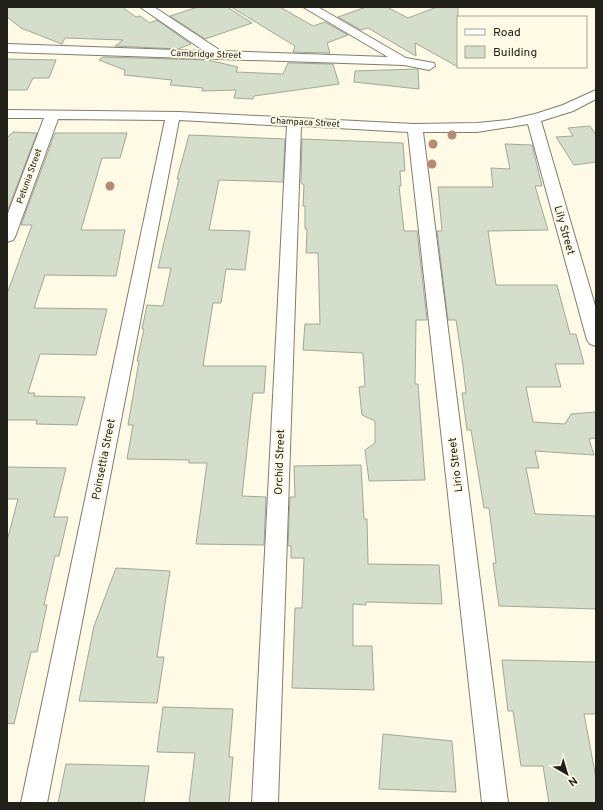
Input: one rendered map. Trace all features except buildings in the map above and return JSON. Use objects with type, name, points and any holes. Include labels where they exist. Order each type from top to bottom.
[{"type":"street","points":[[146,7],[217,54]]},
{"type":"street","name":"Cambridge Street","points":[[309,7],[404,61]]},
{"type":"street","name":"Cambridge Street","points":[[9,46],[404,61],[429,66]]},
{"type":"street","name":"Champaca Street","points":[[7,114],[173,116],[415,128],[491,127],[534,120],[556,113],[596,94]]},
{"type":"street","name":"Petunia Street","points":[[7,237],[52,115]]},
{"type":"street","name":"Poinsettia Street","points":[[34,803],[173,116]]},
{"type":"street","name":"Lily Street","points":[[534,120],[592,314],[596,340]]},
{"type":"street","name":"Orchid Street","points":[[265,803],[294,122]]},
{"type":"street","name":"Lirio Street","points":[[415,128],[495,803]]}]
